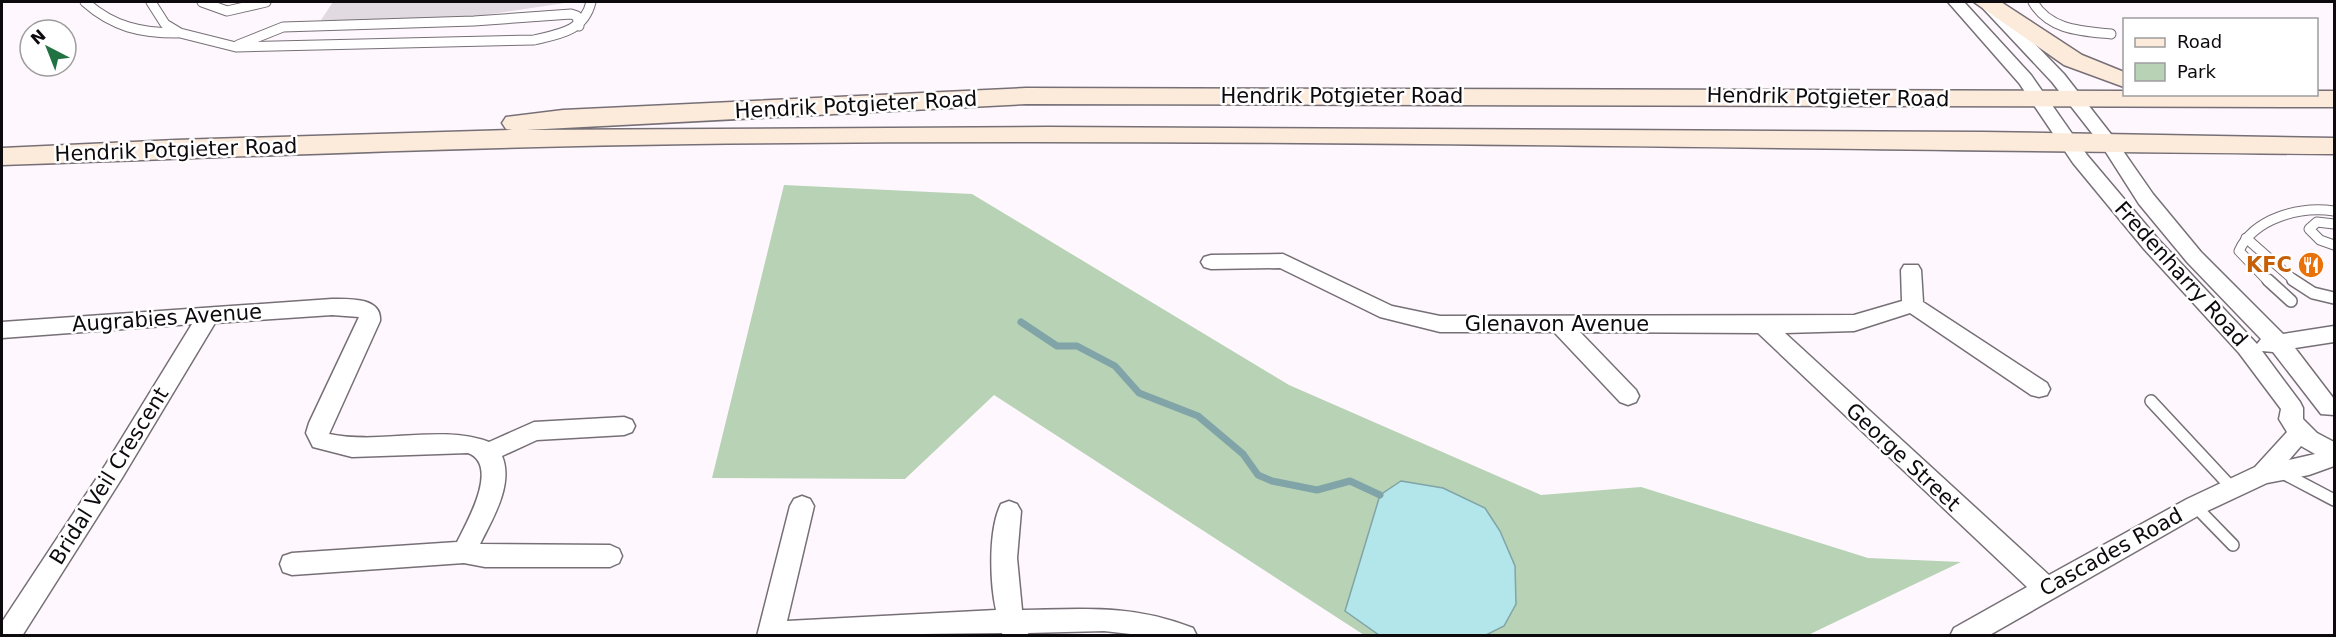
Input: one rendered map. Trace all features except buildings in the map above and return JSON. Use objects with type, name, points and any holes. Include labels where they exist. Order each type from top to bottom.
[{"type":"main road","points":[[1985,2],[2073,60],[2123,80]]},
{"type":"main road","name":"Hendrik Potgieter Road","points":[[351,143],[562,118],[1026,96],[2036,98],[2191,96],[2334,99]]},
{"type":"main road","name":"Hendrik Potgieter Road","points":[[2,157],[351,143],[704,136],[1115,135],[2108,142],[2334,146]]},
{"type":"street","name":"Fredenharry Road","points":[[1956,2],[2012,64],[2067,142],[2151,244],[2247,347],[2292,408]]},
{"type":"street","name":"Fredenharry Road","points":[[1985,2],[2073,97],[2108,142],[2146,199],[2194,257],[2279,344],[2332,409]]},
{"type":"street","name":"Glenavon Avenue","points":[[1211,262],[1283,261],[1387,312],[1440,324],[1854,323],[1913,305]]},
{"type":"street","points":[[1911,270],[1913,305],[2039,389]]},
{"type":"street","name":"Augrabies Avenue","points":[[2,330],[357,307],[370,313],[369,321],[320,423],[317,433],[321,441],[352,448],[468,444],[481,446],[489,452]]},
{"type":"street","name":"Bridal Veil Crescent","points":[[7,636],[114,471],[209,315]]},
{"type":"street","points":[[1559,324],[1628,396]]},
{"type":"street","name":"George Street","points":[[1763,325],[2045,588]]},
{"type":"street","points":[[2247,347],[2334,334]]},
{"type":"street","points":[[2332,409],[2301,404],[2292,408],[2290,419],[2299,433],[2334,454]]},
{"type":"street","points":[[464,552],[489,493],[495,471],[494,461],[489,452],[534,431],[624,426]]},
{"type":"street","name":"Cascades Road","points":[[2271,471],[2299,433]]},
{"type":"street","name":"Cascades Road","points":[[1963,636],[2195,506],[2271,471],[2309,466],[2334,454]]},
{"type":"street","points":[[802,506],[770,634],[1013,628],[1136,620],[1161,624],[1184,636]]},
{"type":"street","points":[[1009,512],[1004,544],[1004,579],[1013,628]]},
{"type":"street","points":[[292,564],[464,552],[485,556],[610,555]]},
{"type":"lane","points":[[85,2],[99,16],[114,25],[134,30],[180,33],[236,47],[534,40],[561,34],[579,26],[590,15],[591,2]]},
{"type":"lane","points":[[151,2],[165,24],[180,33]]},
{"type":"lane","points":[[203,2],[221,12],[230,12],[266,2]]},
{"type":"lane","points":[[2033,2],[2040,14],[2058,24],[2073,29],[2111,34]]},
{"type":"lane","points":[[236,47],[257,36],[283,27],[451,22],[571,14],[577,16],[579,26]]},
{"type":"lane","points":[[2291,301],[2243,258],[2239,251],[2246,238],[2266,223],[2284,216],[2320,209],[2334,211]]},
{"type":"lane","points":[[2334,224],[2317,222],[2309,229],[2320,240],[2334,245]]},
{"type":"lane","points":[[2246,238],[2258,251],[2316,296],[2334,298]]},
{"type":"lane","points":[[2151,401],[2232,488]]},
{"type":"lane","points":[[2271,471],[2334,500]]},
{"type":"lane","points":[[2195,506],[2233,545]]},
{"type":"green space","points":[[784,185],[972,194],[1289,385],[1541,495],[1641,487],[1868,558],[1961,562],[1808,635],[1364,635],[994,395],[905,479],[712,478]]},
{"type":"water","points":[[1401,481],[1443,488],[1485,508],[1500,531],[1515,566],[1516,604],[1504,626],[1484,636],[1379,635],[1345,611],[1380,495]]},
{"type":"waterway","points":[[1021,322],[1057,346],[1077,346],[1115,366],[1139,393],[1198,416],[1243,454],[1258,475],[1272,481],[1317,490],[1350,481],[1380,495]]},
{"type":"place","name":"KFC","points":[[2311,265]]}]
